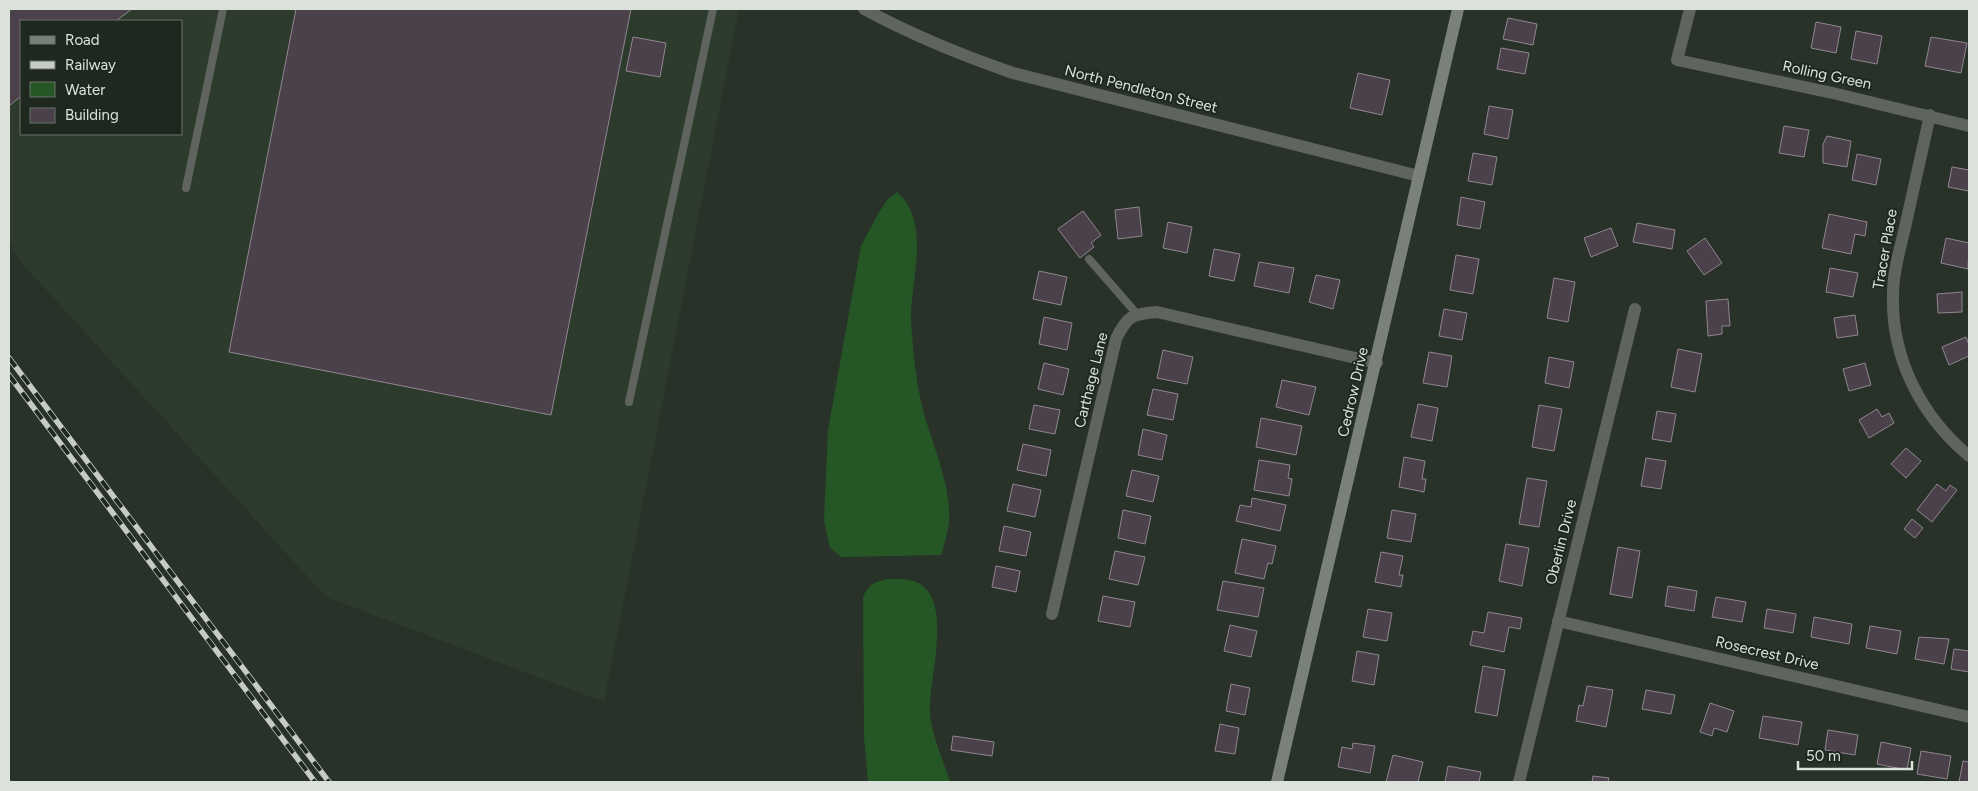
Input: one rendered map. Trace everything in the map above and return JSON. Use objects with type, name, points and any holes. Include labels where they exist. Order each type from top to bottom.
[{"type":"street","name":"North Pendleton Street","points":[[864,9],[958,54],[1013,73],[1418,176]]},
{"type":"street","name":"Cedrow Drive","points":[[1277,782],[1377,363],[1418,176],[1458,9]]},
{"type":"street","name":"Rolling Green","points":[[1690,9],[1677,60],[1930,115],[1969,126]]},
{"type":"street","name":"Tracer Place","points":[[1930,115],[1895,270],[1893,316],[1900,357],[1920,401],[1947,438],[1969,456]]},
{"type":"street","name":"Oberlin Drive","points":[[1519,782],[1634,309]]},
{"type":"street","points":[[1137,314],[1157,312],[1377,363]]},
{"type":"street","name":"Carthage Lane","points":[[1052,614],[1116,339],[1125,321],[1137,314]]},
{"type":"street","name":"Rosecrest Drive","points":[[1558,621],[1969,717]]},
{"type":"lane","points":[[186,188],[223,9]]},
{"type":"lane","points":[[629,402],[713,9]]},
{"type":"lane","points":[[1089,259],[1137,314]]},
{"type":"shaded area","points":[[9,9],[739,9],[604,702],[326,597],[21,262],[9,242]]},
{"type":"water","points":[[897,192],[908,205],[914,219],[917,236],[911,320],[914,355],[924,414],[945,480],[949,521],[942,555],[841,557],[830,548],[824,520],[828,430],[861,246],[887,200]]},
{"type":"water","points":[[887,579],[908,580],[920,584],[930,594],[935,608],[937,644],[930,713],[935,739],[950,782],[868,782],[864,737],[863,598],[872,585]]},
{"type":"building","points":[[9,9],[132,9],[117,20],[20,20],[20,97],[9,106]]},
{"type":"building","points":[[296,9],[631,9],[551,415],[229,352]]},
{"type":"building","points":[[1508,18],[1537,24],[1533,45],[1503,39]]},
{"type":"building","points":[[1816,22],[1841,27],[1836,53],[1811,48]]},
{"type":"building","points":[[1856,31],[1882,36],[1877,64],[1851,59]]},
{"type":"building","points":[[633,37],[666,43],[660,77],[626,71]]},
{"type":"building","points":[[1931,37],[1967,43],[1961,73],[1925,66]]},
{"type":"building","points":[[1501,48],[1529,53],[1525,74],[1497,69]]},
{"type":"building","points":[[1358,73],[1390,80],[1382,115],[1350,108]]},
{"type":"building","points":[[1489,106],[1513,110],[1508,139],[1484,134]]},
{"type":"building","points":[[1784,126],[1809,130],[1804,157],[1779,153]]},
{"type":"building","points":[[1827,136],[1851,141],[1847,167],[1823,163],[1823,144]]},
{"type":"building","points":[[1473,153],[1497,157],[1492,185],[1468,181]]},
{"type":"building","points":[[1857,154],[1881,159],[1876,185],[1852,180]]},
{"type":"building","points":[[1952,167],[1969,170],[1969,191],[1948,187]]},
{"type":"building","points":[[1461,197],[1485,202],[1480,229],[1457,225]]},
{"type":"building","points":[[1139,207],[1142,236],[1118,239],[1115,210]]},
{"type":"building","points":[[1083,211],[1101,235],[1091,243],[1094,247],[1080,258],[1058,229]]},
{"type":"building","points":[[1829,214],[1867,222],[1865,236],[1855,234],[1851,254],[1822,248]]},
{"type":"building","points":[[1168,222],[1192,227],[1187,253],[1163,248]]},
{"type":"building","points":[[1637,223],[1675,230],[1672,249],[1633,242]]},
{"type":"building","points":[[1611,228],[1618,246],[1591,257],[1584,238]]},
{"type":"building","points":[[1705,238],[1722,263],[1704,275],[1687,251]]},
{"type":"building","points":[[1946,238],[1969,243],[1968,269],[1941,263]]},
{"type":"building","points":[[1214,249],[1240,254],[1234,281],[1209,276]]},
{"type":"building","points":[[1456,255],[1479,259],[1473,294],[1450,290]]},
{"type":"building","points":[[1259,262],[1294,268],[1289,293],[1254,286]]},
{"type":"building","points":[[1830,268],[1858,273],[1853,297],[1826,292]]},
{"type":"building","points":[[1039,271],[1067,277],[1061,305],[1033,299]]},
{"type":"building","points":[[1316,275],[1340,280],[1333,309],[1309,302]]},
{"type":"building","points":[[1554,278],[1575,282],[1568,322],[1547,318]]},
{"type":"building","points":[[1962,292],[1962,312],[1938,313],[1937,294]]},
{"type":"building","points":[[1728,299],[1730,326],[1722,326],[1722,334],[1708,336],[1706,301]]},
{"type":"building","points":[[1444,309],[1467,313],[1462,340],[1439,336]]},
{"type":"building","points":[[1855,315],[1858,335],[1837,338],[1834,318]]},
{"type":"building","points":[[1044,317],[1072,323],[1067,350],[1039,344]]},
{"type":"building","points":[[1966,337],[1969,345],[1969,356],[1949,365],[1942,347]]},
{"type":"building","points":[[1678,349],[1702,354],[1695,392],[1671,387]]},
{"type":"building","points":[[1163,350],[1193,357],[1187,384],[1157,378]]},
{"type":"building","points":[[1429,352],[1452,356],[1447,387],[1423,383]]},
{"type":"building","points":[[1549,357],[1574,362],[1569,388],[1545,383]]},
{"type":"building","points":[[1044,363],[1069,369],[1063,395],[1038,389]]},
{"type":"building","points":[[1865,363],[1871,385],[1849,391],[1843,369]]},
{"type":"building","points":[[1282,380],[1316,387],[1309,415],[1276,407]]},
{"type":"building","points":[[1153,389],[1178,394],[1173,420],[1147,415]]},
{"type":"building","points":[[1418,404],[1438,408],[1432,441],[1411,437]]},
{"type":"building","points":[[1034,405],[1060,410],[1055,434],[1029,429]]},
{"type":"building","points":[[1539,405],[1562,409],[1554,451],[1532,447]]},
{"type":"building","points":[[1877,409],[1882,417],[1889,413],[1894,423],[1869,438],[1859,420]]},
{"type":"building","points":[[1657,411],[1676,414],[1671,442],[1652,439]]},
{"type":"building","points":[[1261,418],[1302,426],[1296,455],[1256,447]]},
{"type":"building","points":[[1143,429],[1167,435],[1162,460],[1138,455]]},
{"type":"building","points":[[1023,444],[1051,450],[1046,476],[1017,470]]},
{"type":"building","points":[[1906,448],[1921,461],[1906,478],[1891,464]]},
{"type":"building","points":[[1404,457],[1425,461],[1422,479],[1426,479],[1424,492],[1399,487]]},
{"type":"building","points":[[1646,458],[1666,461],[1661,489],[1641,486]]},
{"type":"building","points":[[1259,460],[1290,465],[1288,478],[1292,479],[1289,496],[1254,490]]},
{"type":"building","points":[[1132,470],[1159,476],[1153,502],[1126,496]]},
{"type":"building","points":[[1527,478],[1547,481],[1539,527],[1519,524]]},
{"type":"building","points":[[1013,484],[1041,490],[1035,517],[1007,511]]},
{"type":"building","points":[[1937,484],[1946,491],[1950,485],[1957,490],[1932,522],[1917,510]]},
{"type":"building","points":[[1252,498],[1286,505],[1280,531],[1236,521],[1240,505],[1251,507]]},
{"type":"building","points":[[1123,510],[1151,516],[1145,544],[1118,538]]},
{"type":"building","points":[[1392,510],[1416,514],[1411,542],[1387,538]]},
{"type":"building","points":[[1912,519],[1923,528],[1915,538],[1904,529]]},
{"type":"building","points":[[1004,526],[1031,532],[1026,556],[999,551]]},
{"type":"building","points":[[1242,539],[1276,546],[1272,564],[1268,563],[1264,579],[1235,573]]},
{"type":"building","points":[[1506,544],[1529,548],[1522,586],[1499,581]]},
{"type":"building","points":[[1618,547],[1640,551],[1632,598],[1610,594]]},
{"type":"building","points":[[1115,551],[1145,557],[1138,585],[1109,579]]},
{"type":"building","points":[[1381,552],[1403,556],[1399,575],[1403,575],[1401,587],[1375,582]]},
{"type":"building","points":[[996,566],[1020,571],[1016,592],[992,587]]},
{"type":"building","points":[[1223,581],[1264,588],[1258,617],[1217,610]]},
{"type":"building","points":[[1668,586],[1697,591],[1694,611],[1665,606]]},
{"type":"building","points":[[1103,596],[1135,602],[1130,627],[1098,621]]},
{"type":"building","points":[[1716,597],[1746,602],[1742,622],[1712,617]]},
{"type":"building","points":[[1368,609],[1392,613],[1387,641],[1363,637]]},
{"type":"building","points":[[1767,609],[1796,614],[1793,633],[1764,628]]},
{"type":"building","points":[[1488,612],[1522,618],[1520,629],[1509,627],[1504,652],[1470,645],[1473,631],[1484,633]]},
{"type":"building","points":[[1814,617],[1852,624],[1849,644],[1811,637]]},
{"type":"building","points":[[1230,625],[1257,631],[1251,657],[1224,651]]},
{"type":"building","points":[[1870,626],[1901,631],[1897,654],[1866,648]]},
{"type":"building","points":[[1919,637],[1949,639],[1944,664],[1915,659]]},
{"type":"building","points":[[1954,649],[1969,651],[1969,672],[1951,669]]},
{"type":"building","points":[[1357,651],[1379,655],[1374,685],[1352,681]]},
{"type":"building","points":[[1483,666],[1505,670],[1497,716],[1475,712]]},
{"type":"building","points":[[1231,684],[1250,688],[1245,715],[1226,711]]},
{"type":"building","points":[[1587,686],[1613,690],[1606,727],[1576,721],[1579,705],[1583,706]]},
{"type":"building","points":[[1646,690],[1675,695],[1671,714],[1642,709]]},
{"type":"building","points":[[1710,703],[1734,711],[1727,732],[1714,728],[1712,736],[1700,732]]},
{"type":"building","points":[[1763,716],[1802,722],[1798,745],[1759,738]]},
{"type":"building","points":[[1220,724],[1239,728],[1235,754],[1215,751]]},
{"type":"building","points":[[1828,730],[1858,735],[1855,755],[1825,750]]},
{"type":"building","points":[[953,736],[994,742],[992,756],[951,750]]},
{"type":"building","points":[[1881,742],[1911,748],[1907,770],[1877,764]]},
{"type":"building","points":[[1353,743],[1375,746],[1370,773],[1338,767],[1342,747],[1352,749]]},
{"type":"building","points":[[1921,751],[1951,756],[1947,779],[1917,774]]},
{"type":"building","points":[[1393,755],[1423,762],[1418,782],[1386,782]]},
{"type":"building","points":[[1963,761],[1969,762],[1969,782],[1959,782]]},
{"type":"building","points":[[1448,766],[1481,772],[1479,782],[1445,782]]},
{"type":"building","points":[[1593,776],[1609,778],[1608,782],[1592,782]]},
{"type":"railway","points":[[9,358],[329,782]]},
{"type":"railway","points":[[9,375],[315,782]]}]
